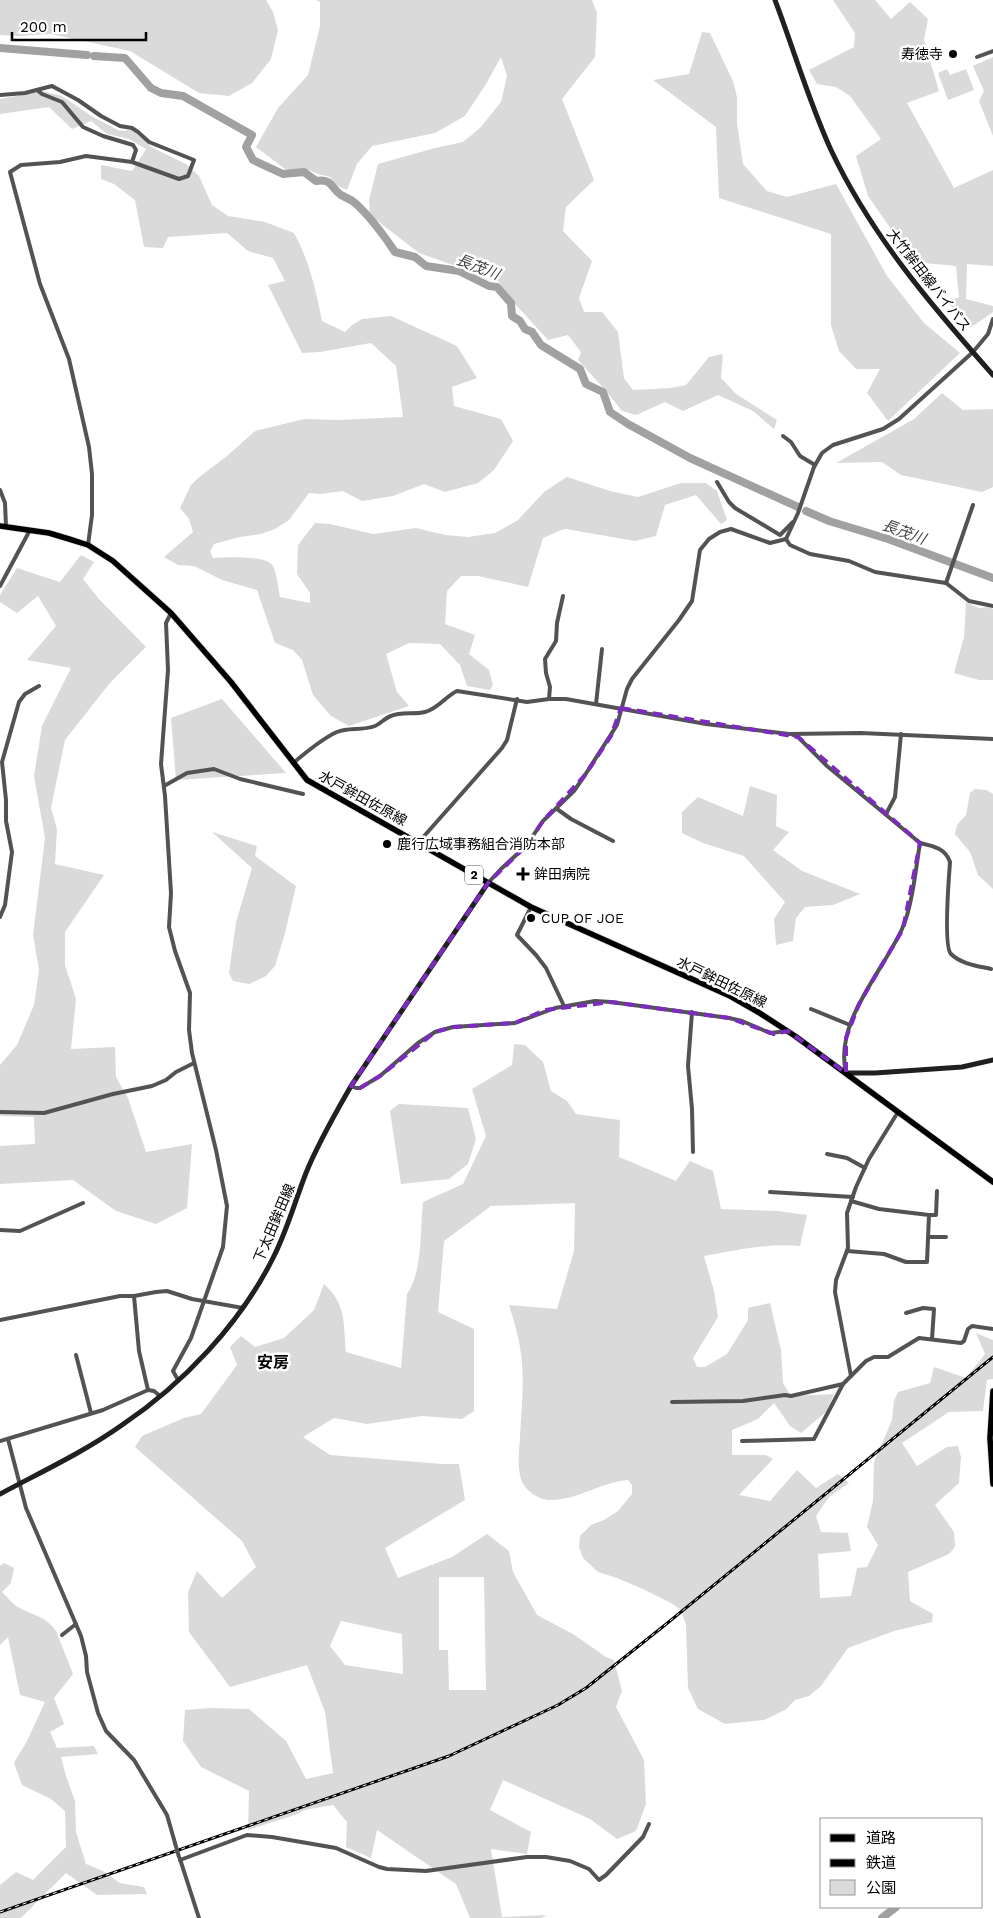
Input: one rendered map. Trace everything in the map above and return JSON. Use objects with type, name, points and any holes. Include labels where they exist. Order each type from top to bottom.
[{"type":"main road","name":"大竹鉾田線バイパス","points":[[776,0],[820,125],[854,194],[900,265],[993,375]]},
{"type":"main road","name":"水戸鉾田佐原線","points":[[3,526],[49,533],[88,546],[113,561],[171,613],[231,682],[307,780],[531,907],[730,996],[758,1012],[846,1072],[993,1182]]},
{"type":"main road","name":"下太田鉾田線","points":[[0,1494],[122,1426],[178,1380],[226,1331],[243,1308],[274,1256],[307,1172],[351,1086],[488,883]]},
{"type":"main road","points":[[846,1072],[875,1073],[962,1067],[993,1060]]},
{"type":"main road","points":[[993,1391],[990,1438],[993,1484]]},
{"type":"street","points":[[976,57],[993,51]]},
{"type":"street","points":[[0,95],[52,86],[120,126],[132,128],[149,142],[194,160],[188,176],[179,179],[132,162],[86,156],[60,162],[21,165],[10,172],[40,284],[69,359],[89,447],[92,474],[92,516],[88,546]]},
{"type":"street","points":[[37,90],[62,102],[83,127],[133,145],[136,150],[132,162]]},
{"type":"street","points":[[488,883],[501,869],[520,854],[543,820],[574,790],[611,736],[617,724],[626,689],[632,679],[692,601],[698,558],[705,542],[720,532],[731,530],[770,543],[786,539],[815,465],[822,453],[832,445],[883,429],[899,419],[973,352],[988,334],[993,319]]},
{"type":"street","points":[[783,436],[791,442],[800,456],[815,465]]},
{"type":"street","points":[[717,482],[729,502],[735,508],[780,534],[794,520]]},
{"type":"street","points":[[0,490],[6,503],[3,526]]},
{"type":"street","points":[[946,584],[974,506]]},
{"type":"street","points":[[0,586],[30,530]]},
{"type":"street","points":[[786,539],[790,545],[810,554],[849,560],[875,572],[946,584],[969,601],[993,606]]},
{"type":"street","points":[[549,699],[550,687],[546,673],[546,659],[556,641],[557,623],[563,596]]},
{"type":"street","points":[[171,613],[166,623],[168,670],[161,764],[171,892],[169,928],[174,950],[191,996],[189,1030],[194,1063],[216,1150],[227,1206],[223,1247],[191,1338],[174,1371],[178,1380]]},
{"type":"street","points":[[596,704],[602,649]]},
{"type":"street","points":[[0,917],[4,906],[12,852],[6,821],[2,762],[19,702],[25,694],[39,686]]},
{"type":"street","points":[[293,763],[337,732],[345,729],[360,730],[376,726],[391,715],[425,712],[440,704],[449,695],[457,691],[527,702],[549,699],[566,700],[706,724],[790,734],[901,734],[993,739]]},
{"type":"street","points":[[418,843],[502,748],[507,740],[517,699]]},
{"type":"street","points":[[790,734],[798,737],[827,766],[920,843],[939,848],[948,855],[950,862],[946,937],[948,950],[953,956],[968,964],[991,969]]},
{"type":"street","points":[[886,814],[895,797],[901,734]]},
{"type":"street","points":[[164,786],[187,773],[214,769],[240,779],[303,794]]},
{"type":"street","points":[[556,809],[613,841]]},
{"type":"street","points":[[846,1072],[843,1063],[844,1048],[850,1025],[859,1004],[903,929],[920,843]]},
{"type":"street","points":[[531,907],[517,935],[546,968],[564,1006]]},
{"type":"street","points":[[351,1086],[360,1088],[380,1076],[418,1043],[435,1032],[453,1027],[515,1022],[545,1010],[595,1001],[692,1012],[742,1021],[774,1034],[788,1031]]},
{"type":"street","points":[[811,1009],[850,1025]]},
{"type":"street","points":[[692,1012],[688,1066],[693,1152]]},
{"type":"street","points":[[0,1112],[44,1113],[113,1094],[152,1086],[194,1063]]},
{"type":"street","points":[[851,1376],[835,1292],[836,1280],[847,1251],[847,1213],[865,1168],[898,1112]]},
{"type":"street","points":[[827,1154],[847,1158],[865,1168]]},
{"type":"street","points":[[770,1192],[852,1199],[879,1209],[929,1216],[936,1215],[937,1191]]},
{"type":"street","points":[[0,1230],[20,1231],[83,1203]]},
{"type":"street","points":[[847,1251],[884,1254],[906,1262],[927,1262],[929,1216]]},
{"type":"street","points":[[928,1237],[946,1237]]},
{"type":"street","points":[[0,1320],[120,1296],[167,1291],[192,1299],[243,1308]]},
{"type":"street","points":[[134,1296],[139,1351],[148,1390]]},
{"type":"street","points":[[906,1313],[923,1308],[934,1309],[932,1339]]},
{"type":"street","points":[[742,1441],[814,1439],[843,1384],[874,1357],[888,1357],[918,1338],[961,1343],[964,1341],[968,1329],[972,1326],[993,1329]]},
{"type":"street","points":[[76,1355],[91,1414]]},
{"type":"street","points":[[672,1402],[743,1401],[785,1395],[791,1396],[843,1384]]},
{"type":"street","points":[[0,1440],[91,1414],[148,1390],[154,1391],[160,1396]]},
{"type":"street","points":[[8,1439],[26,1508],[76,1624],[86,1656],[87,1672],[98,1713],[106,1731],[134,1760],[168,1815],[199,1918]]},
{"type":"street","points":[[62,1635],[76,1624]]},
{"type":"street","points":[[180,1858],[247,1835],[272,1837],[336,1848],[379,1867],[426,1872],[518,1858],[546,1857],[570,1861],[589,1869],[599,1880],[643,1837],[649,1824]]},
{"type":"highlighted area","points":[[621,708],[798,737],[920,843],[903,929],[859,1004],[846,1038],[846,1073],[788,1031],[774,1034],[729,1018],[611,1002],[545,1010],[515,1023],[453,1027],[435,1032],[380,1076],[360,1088],[351,1086],[488,883],[526,846],[543,821],[585,775],[611,736]]},
{"type":"green space","points":[[0,0],[266,0],[273,12],[278,30],[271,59],[252,83],[229,96],[199,93],[130,51],[51,34],[0,35]]},
{"type":"green space","points":[[316,0],[592,0],[597,13],[595,57],[562,99],[594,180],[566,207],[563,231],[592,261],[579,298],[584,312],[602,312],[618,332],[624,378],[633,390],[671,388],[686,385],[709,357],[723,354],[721,378],[736,394],[777,420],[774,429],[753,411],[718,395],[683,411],[665,402],[636,415],[622,411],[578,360],[581,352],[568,335],[548,340],[516,305],[498,281],[419,253],[370,215],[369,200],[378,164],[463,142],[480,128],[501,102],[507,76],[501,57],[465,116],[435,133],[372,146],[357,164],[347,190],[336,185],[330,177],[306,169],[294,171],[285,169],[256,147],[278,108],[308,75],[320,26],[320,2]]},
{"type":"green space","points":[[833,0],[875,0],[891,19],[910,2],[928,19],[924,40],[939,91],[907,103],[954,188],[993,170],[993,266],[967,264],[966,299],[993,306],[993,312],[970,328],[945,299],[959,298],[956,266],[914,262],[868,196],[856,156],[881,139],[850,96],[836,87],[817,84],[809,70],[854,47],[855,33]]},
{"type":"green space","points":[[702,32],[710,33],[733,81],[737,97],[737,123],[743,164],[767,191],[787,197],[836,184],[887,276],[924,323],[960,353],[888,421],[867,393],[880,369],[856,369],[839,351],[831,325],[831,234],[719,198],[716,127],[653,80],[689,74]]},
{"type":"green space","points":[[993,57],[993,136],[979,101],[984,91],[973,66]]},
{"type":"green space","points":[[947,69],[950,75],[966,69],[974,90],[948,100],[938,73]]},
{"type":"green space","points":[[43,91],[62,96],[93,117],[120,131],[132,130],[153,148],[186,164],[199,176],[212,205],[228,216],[265,222],[294,233],[304,254],[311,276],[322,321],[345,332],[362,319],[391,316],[457,346],[477,378],[452,387],[454,406],[501,419],[513,441],[494,470],[478,483],[445,492],[424,484],[393,496],[362,501],[343,491],[320,494],[309,493],[289,520],[275,529],[261,534],[214,544],[210,551],[213,558],[255,558],[269,562],[274,569],[280,597],[310,603],[310,593],[297,574],[298,545],[315,523],[330,524],[373,534],[416,528],[445,535],[468,537],[495,533],[518,520],[544,492],[567,477],[610,491],[638,497],[681,483],[706,483],[717,491],[727,520],[721,524],[696,495],[665,505],[656,536],[635,541],[566,529],[543,538],[528,587],[478,576],[461,576],[447,591],[445,624],[475,635],[469,654],[489,670],[493,685],[490,690],[467,686],[460,665],[440,644],[409,643],[386,654],[397,692],[409,706],[349,726],[331,716],[313,695],[302,660],[293,650],[275,643],[257,590],[222,580],[194,566],[178,565],[164,557],[193,532],[189,519],[180,508],[191,485],[255,431],[304,419],[338,420],[403,417],[396,366],[371,343],[320,352],[302,353],[268,285],[285,281],[273,258],[248,251],[227,233],[168,237],[163,248],[144,247],[135,200],[114,184],[101,179],[101,165],[132,171],[146,149],[129,139],[107,134],[91,121],[72,129],[49,107],[0,114],[0,99]]},
{"type":"green space","points":[[942,393],[963,410],[993,409],[993,487],[982,492],[901,475],[882,462],[836,463],[914,419]]},
{"type":"green space","points":[[81,555],[94,562],[83,579],[99,599],[146,647],[109,684],[65,740],[51,808],[57,829],[55,864],[104,875],[65,932],[65,965],[76,999],[71,1049],[115,1047],[116,1077],[128,1098],[146,1152],[192,1144],[187,1208],[156,1224],[116,1211],[73,1180],[0,1184],[0,1146],[35,1144],[34,1117],[0,1116],[0,1065],[17,1045],[34,1005],[39,970],[33,935],[45,838],[34,776],[42,726],[71,668],[27,660],[56,626],[38,596],[17,613],[0,602],[0,595],[17,568],[60,582]]},
{"type":"green space","points":[[966,602],[979,608],[988,607],[993,609],[993,680],[979,680],[954,673],[964,637]]},
{"type":"green space","points":[[222,699],[286,773],[176,780],[171,718]]},
{"type":"green space","points":[[750,786],[777,795],[776,826],[789,832],[773,850],[802,871],[860,894],[833,905],[805,907],[796,918],[793,941],[776,945],[774,919],[785,902],[744,856],[703,843],[682,833],[682,812],[698,797],[743,816]]},
{"type":"green space","points":[[975,789],[986,790],[993,794],[993,889],[978,875],[970,852],[955,834],[957,825],[966,815],[970,793]]},
{"type":"green space","points":[[212,832],[257,846],[255,856],[296,886],[275,966],[266,976],[249,984],[233,981],[229,973],[236,922],[252,868]]},
{"type":"green space","points":[[514,1044],[525,1045],[543,1062],[551,1091],[567,1101],[576,1114],[620,1120],[619,1157],[676,1181],[690,1161],[713,1171],[721,1209],[778,1211],[807,1215],[800,1246],[764,1246],[704,1256],[714,1291],[718,1317],[693,1358],[697,1367],[705,1367],[727,1354],[748,1320],[748,1308],[770,1303],[781,1350],[783,1383],[791,1396],[834,1394],[826,1412],[801,1433],[790,1426],[774,1403],[758,1419],[732,1430],[732,1455],[766,1455],[773,1459],[739,1495],[770,1501],[797,1470],[816,1488],[838,1474],[849,1483],[829,1497],[816,1516],[821,1532],[848,1533],[851,1551],[818,1554],[820,1598],[851,1596],[857,1568],[867,1567],[878,1545],[867,1527],[873,1501],[874,1462],[892,1420],[894,1401],[898,1392],[930,1383],[934,1367],[966,1378],[985,1354],[976,1333],[993,1340],[993,1379],[987,1380],[983,1411],[949,1412],[902,1443],[917,1466],[947,1447],[958,1446],[961,1457],[959,1483],[935,1505],[954,1532],[955,1547],[949,1554],[908,1572],[910,1601],[933,1614],[932,1622],[894,1631],[848,1648],[821,1686],[809,1696],[795,1700],[785,1710],[764,1720],[725,1724],[698,1709],[688,1688],[686,1625],[681,1610],[643,1589],[598,1572],[583,1558],[579,1547],[580,1536],[591,1525],[604,1520],[618,1511],[632,1494],[632,1485],[628,1480],[618,1481],[570,1497],[546,1500],[532,1494],[525,1487],[521,1479],[519,1458],[523,1391],[522,1364],[519,1342],[509,1305],[557,1309],[574,1251],[575,1203],[491,1206],[444,1241],[438,1312],[474,1329],[474,1411],[462,1419],[422,1416],[367,1424],[334,1418],[303,1437],[330,1455],[459,1464],[465,1500],[385,1548],[398,1578],[452,1557],[487,1534],[509,1551],[513,1572],[537,1615],[573,1634],[606,1657],[614,1660],[622,1691],[616,1707],[644,1760],[646,1804],[636,1831],[617,1839],[590,1819],[503,1780],[490,1810],[531,1832],[527,1854],[491,1849],[502,1917],[547,1915],[541,1918],[470,1918],[456,1884],[377,1830],[371,1858],[346,1847],[347,1822],[333,1805],[305,1810],[248,1830],[249,1791],[201,1767],[183,1741],[185,1710],[212,1708],[249,1709],[286,1741],[306,1779],[333,1773],[325,1712],[307,1665],[230,1687],[189,1632],[188,1592],[197,1571],[222,1598],[256,1567],[242,1541],[135,1447],[142,1436],[184,1418],[201,1414],[237,1365],[230,1347],[241,1336],[255,1347],[284,1338],[314,1310],[324,1284],[337,1299],[340,1307],[344,1323],[346,1352],[401,1368],[407,1294],[416,1274],[420,1250],[423,1202],[463,1184],[486,1136],[472,1089],[512,1065]],"holes":[[[439,1577],[484,1577],[486,1690],[449,1690],[448,1650],[439,1650]],[[341,1621],[402,1634],[403,1674],[345,1665],[330,1646]]]},
{"type":"green space","points":[[399,1104],[468,1108],[476,1139],[468,1164],[449,1179],[401,1184],[390,1111]]},
{"type":"green space","points":[[4,1563],[14,1568],[11,1583],[2,1592],[16,1606],[43,1619],[52,1626],[56,1631],[73,1674],[54,1698],[64,1724],[50,1732],[57,1748],[94,1746],[98,1754],[61,1757],[75,1801],[76,1832],[86,1864],[103,1871],[120,1883],[144,1887],[147,1894],[97,1895],[66,1873],[21,1918],[0,1918],[0,1885],[16,1872],[33,1880],[66,1847],[65,1811],[51,1799],[22,1785],[14,1763],[27,1741],[45,1702],[20,1695],[8,1637],[0,1645],[0,1566]]},
{"type":"waterway","name":"長茂川","points":[[0,48],[87,55]]},
{"type":"waterway","name":"長茂川","points":[[94,56],[125,58],[151,88],[161,93],[183,96],[252,135],[246,147],[253,160],[283,174],[304,172],[316,181],[328,182],[341,195],[352,200],[360,208],[395,252],[415,257],[426,266],[459,271],[489,286],[497,287],[511,303],[512,316],[520,321],[525,329],[532,332],[541,345],[580,369],[586,384],[603,392],[610,412],[690,458],[798,507]]},
{"type":"waterway","name":"長茂川","points":[[806,511],[829,521],[888,539],[993,578]]},
{"type":"waterway","points":[[882,1918],[895,1908]]},
{"type":"railway","points":[[0,1912],[449,1756],[558,1705],[586,1688],[665,1625],[993,1357]]},
{"type":"place","name":"寿徳寺","points":[[953,54]]},
{"type":"place","name":"鹿行広域事務組合消防本部","points":[[387,844]]},
{"type":"place","name":"鉾田病院","points":[[523,874]]},
{"type":"place","name":"CUP OF JOE","points":[[531,918]]},
{"type":"district","name":"安房","points":[[273,1362]]}]
